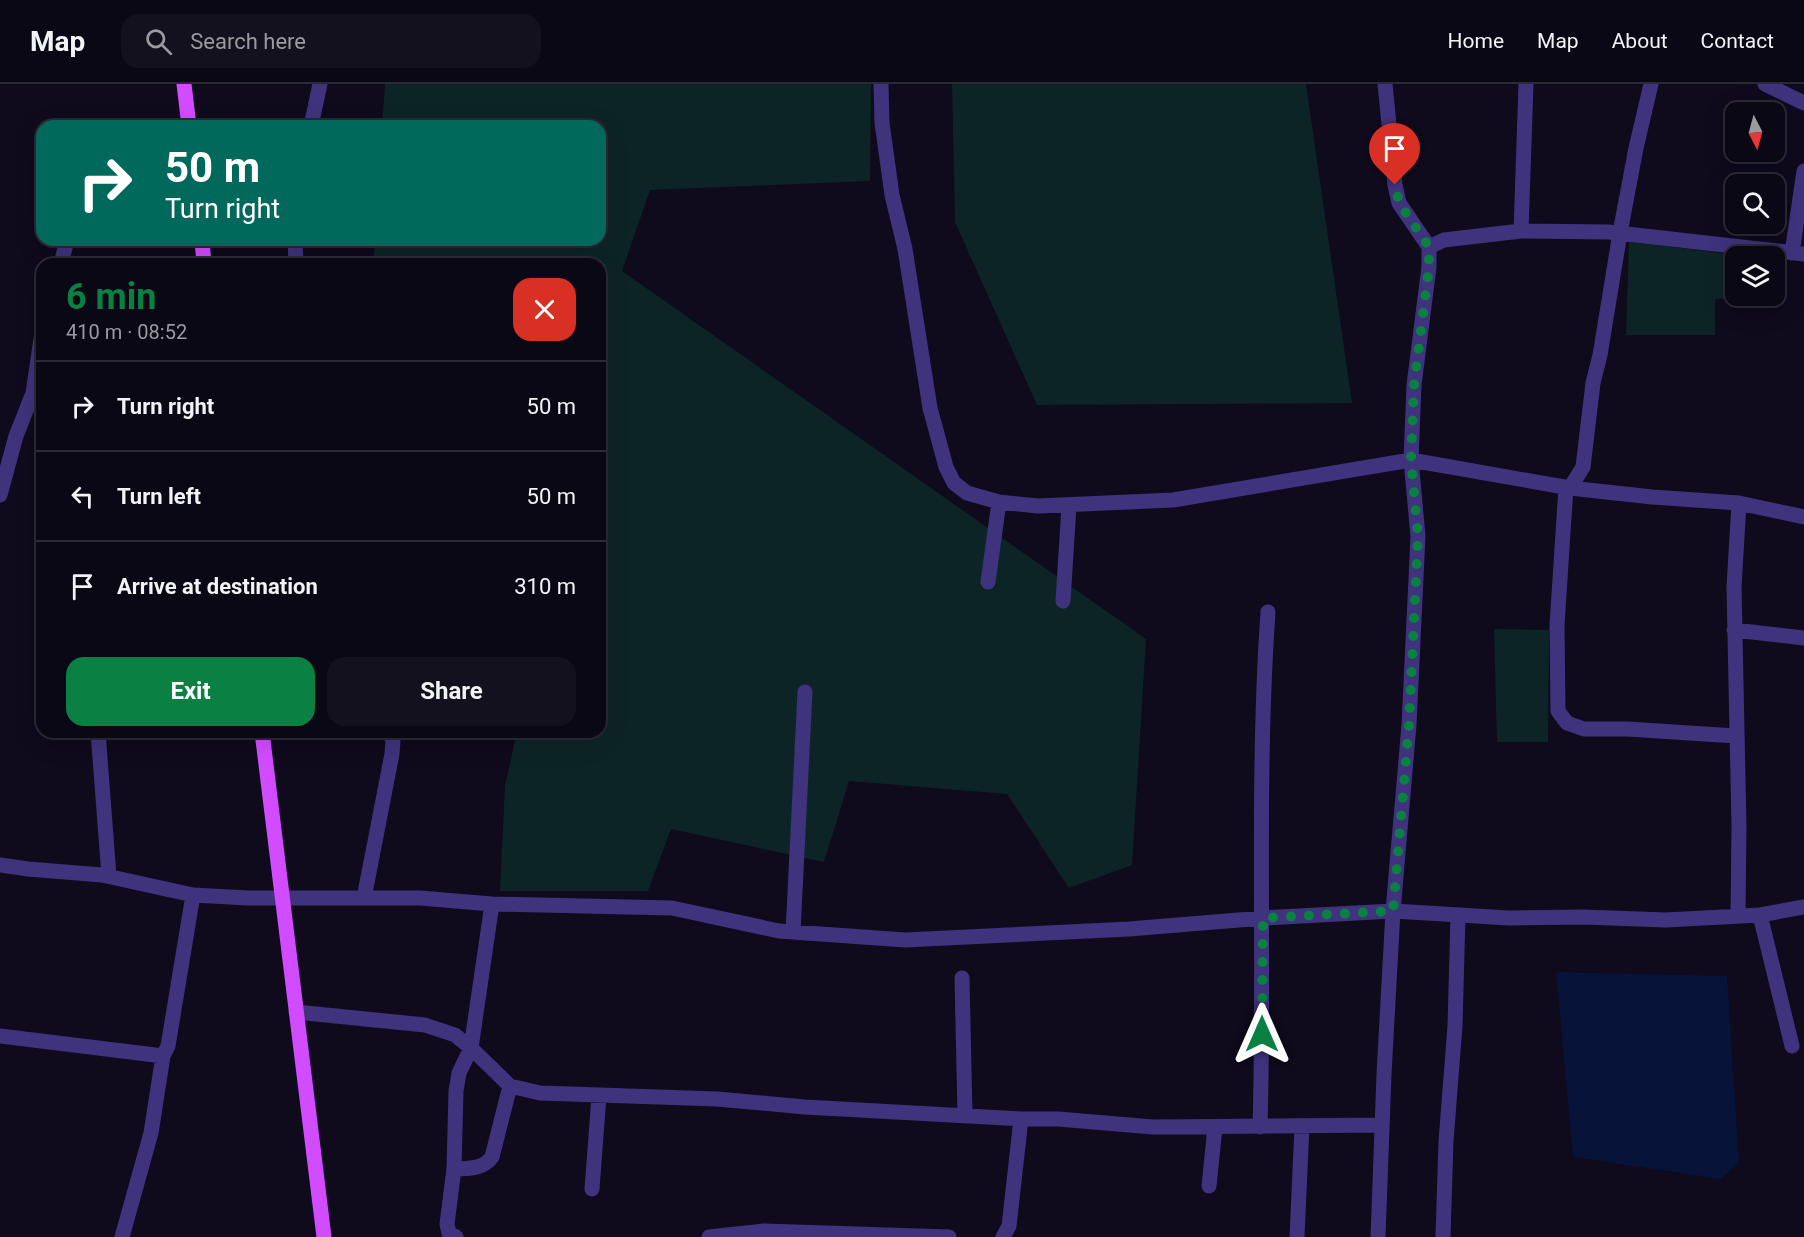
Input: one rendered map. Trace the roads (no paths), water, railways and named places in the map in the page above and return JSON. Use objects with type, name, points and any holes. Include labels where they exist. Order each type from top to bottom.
[{"type":"main road","points":[[184,84],[188,120]]},
{"type":"main road","points":[[263,738],[324,1237]]},
{"type":"street","points":[[312,120],[320,84]]},
{"type":"street","points":[[881,84],[882,123],[892,195],[905,249],[930,408],[946,467],[954,483],[967,493],[999,502],[1038,506],[1173,500],[1411,460],[1568,488],[1739,503],[1804,517]]},
{"type":"street","points":[[1378,1237],[1393,911],[1409,725],[1418,536],[1411,460],[1414,385],[1429,267],[1429,247],[1399,203],[1384,84]]},
{"type":"street","points":[[1521,231],[1526,84]]},
{"type":"street","points":[[1651,84],[1636,148],[1600,355],[1593,383],[1583,467],[1568,488],[1557,625],[1558,711],[1567,723],[1584,729],[1627,729],[1736,736]]},
{"type":"street","points":[[1765,84],[1804,103]]},
{"type":"street","points":[[1429,247],[1444,240],[1521,231],[1620,233],[1798,254],[1804,171]]},
{"type":"street","points":[[0,495],[16,436],[36,395]]},
{"type":"street","points":[[988,582],[999,502]]},
{"type":"street","points":[[1738,916],[1739,826],[1734,587],[1739,503]]},
{"type":"street","points":[[1063,601],[1069,506]]},
{"type":"street","points":[[1260,1127],[1263,707],[1268,612]]},
{"type":"street","points":[[1734,630],[1804,638]]},
{"type":"street","points":[[793,932],[805,692]]},
{"type":"street","points":[[98,738],[109,876]]},
{"type":"street","points":[[364,898],[392,754],[392,738]]},
{"type":"street","points":[[0,865],[109,876],[193,895],[248,898],[420,898],[492,904],[672,908],[779,931],[904,940],[1130,929],[1263,918],[1393,911],[1458,916],[1666,920],[1760,915],[1804,908]]},
{"type":"street","points":[[122,1237],[151,1132],[193,895]]},
{"type":"street","points":[[456,1237],[449,1233],[447,1224],[454,1169],[456,1091],[459,1073],[471,1047],[492,904]]},
{"type":"street","points":[[1760,915],[1792,1046]]},
{"type":"street","points":[[1443,1237],[1446,1141],[1455,1026],[1458,916]]},
{"type":"street","points":[[962,978],[964,1115]]},
{"type":"street","points":[[296,1012],[425,1025],[455,1035],[471,1047],[510,1086],[540,1093],[717,1099],[805,1107],[1058,1119],[1153,1127],[1382,1125]]},
{"type":"street","points":[[0,1036],[163,1056]]},
{"type":"street","points":[[454,1169],[478,1168],[487,1164],[492,1157],[510,1086]]},
{"type":"street","points":[[592,1189],[599,1096]]},
{"type":"street","points":[[1003,1237],[1009,1226],[1021,1119]]},
{"type":"street","points":[[1297,1237],[1302,1126]]},
{"type":"street","points":[[1209,1186],[1215,1127]]},
{"type":"street","points":[[709,1237],[764,1231],[948,1237]]},
{"type":"water","points":[[1556,972],[1727,976],[1739,1163],[1721,1179],[1573,1157]]}]
